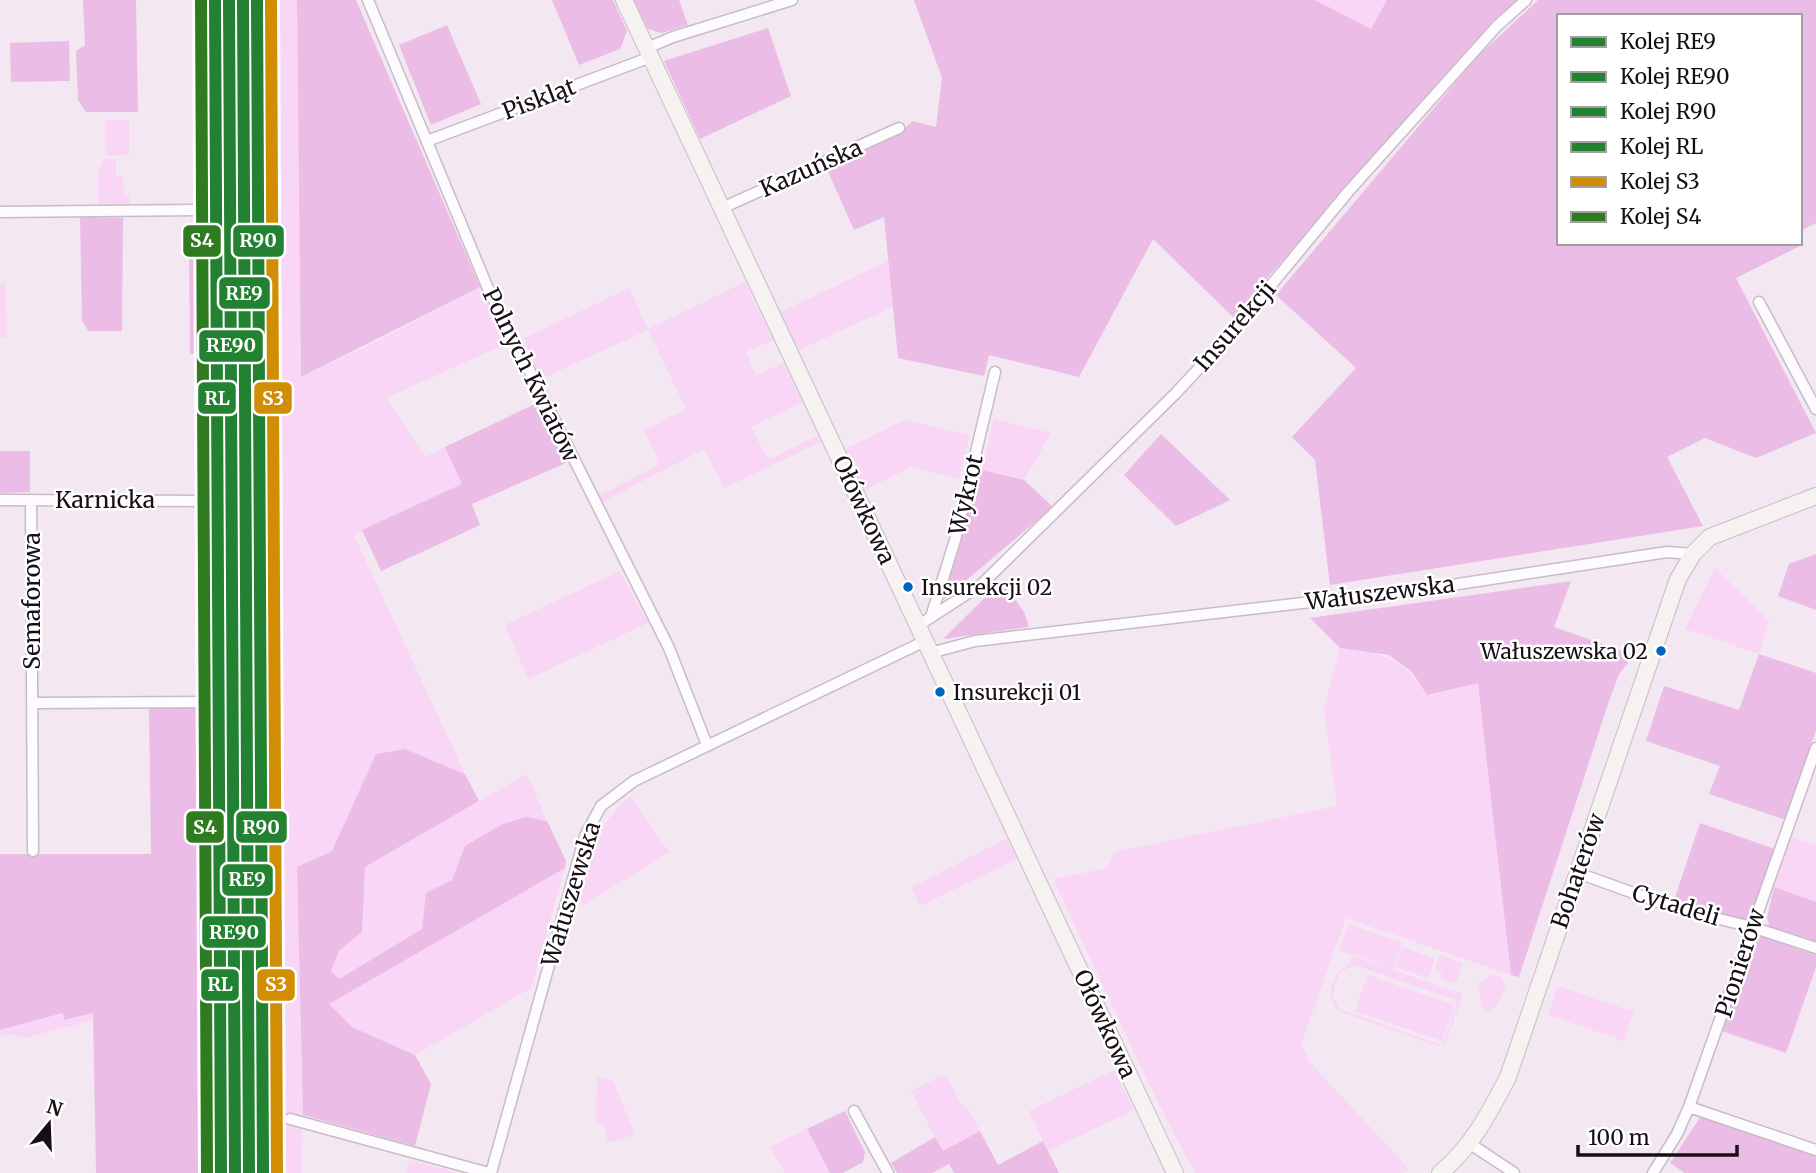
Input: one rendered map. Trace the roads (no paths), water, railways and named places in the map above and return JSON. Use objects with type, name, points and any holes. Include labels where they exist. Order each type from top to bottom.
[{"type":"street","name":"Polnych Kwiatów","points":[[368,0],[487,286],[669,648],[707,745]]},
{"type":"street","name":"Ołówkowa","points":[[624,0],[722,208],[925,621],[928,647],[1175,1173]]},
{"type":"street","name":"Piskląt","points":[[427,141],[649,52],[673,37],[792,0]]},
{"type":"street","name":"Insurekcji","points":[[925,621],[991,576],[1166,404],[1229,336],[1348,192],[1497,26],[1526,0]]},
{"type":"street","name":"Kazuńska","points":[[722,208],[899,128]]},
{"type":"street","points":[[0,212],[196,210]]},
{"type":"street","points":[[1759,302],[1816,409]]},
{"type":"street","name":"Wykrot","points":[[925,621],[948,566],[995,372]]},
{"type":"street","points":[[1693,554],[1710,537],[1816,496]]},
{"type":"street","name":"Karnicka","points":[[0,500],[210,501]]},
{"type":"street","name":"Semaforowa","points":[[31,500],[33,851]]},
{"type":"street","name":"Wałuszewska","points":[[490,1173],[593,817],[611,796],[634,781],[707,745],[928,647],[1432,588],[1655,553],[1693,554]]},
{"type":"street","name":"Bohaterów","points":[[1440,1173],[1469,1143],[1488,1115],[1508,1077],[1678,579],[1693,554]]},
{"type":"street","name":"Semaforowa","points":[[32,703],[207,702]]},
{"type":"street","name":"Pionierów","points":[[1653,1173],[1677,1134],[1689,1107],[1816,748]]},
{"type":"street","name":"Cytadeli","points":[[1578,873],[1678,909],[1752,927],[1816,948]]},
{"type":"street","points":[[1689,1107],[1816,1150]]},
{"type":"street","points":[[854,1111],[888,1173]]},
{"type":"street","points":[[290,1119],[490,1173]]},
{"type":"street","points":[[1469,1143],[1514,1173]]},
{"type":"rail line","name":"S4","points":[[201,0],[207,1173]]},
{"type":"rail line","name":"RL","points":[[215,0],[221,1173]]},
{"type":"rail line","name":"RE90","points":[[229,0],[235,1173]]},
{"type":"rail line","name":"RE9","points":[[243,0],[249,1173]]},
{"type":"rail line","name":"R90","points":[[257,0],[263,1173]]},
{"type":"rail line","name":"S3","points":[[271,0],[277,1173]]},
{"type":"place","name":"Insurekcji 02","points":[[908,587]]},
{"type":"place","name":"Wałuszewska 02","points":[[1661,651]]},
{"type":"place","name":"Insurekcji 01","points":[[940,692]]}]
